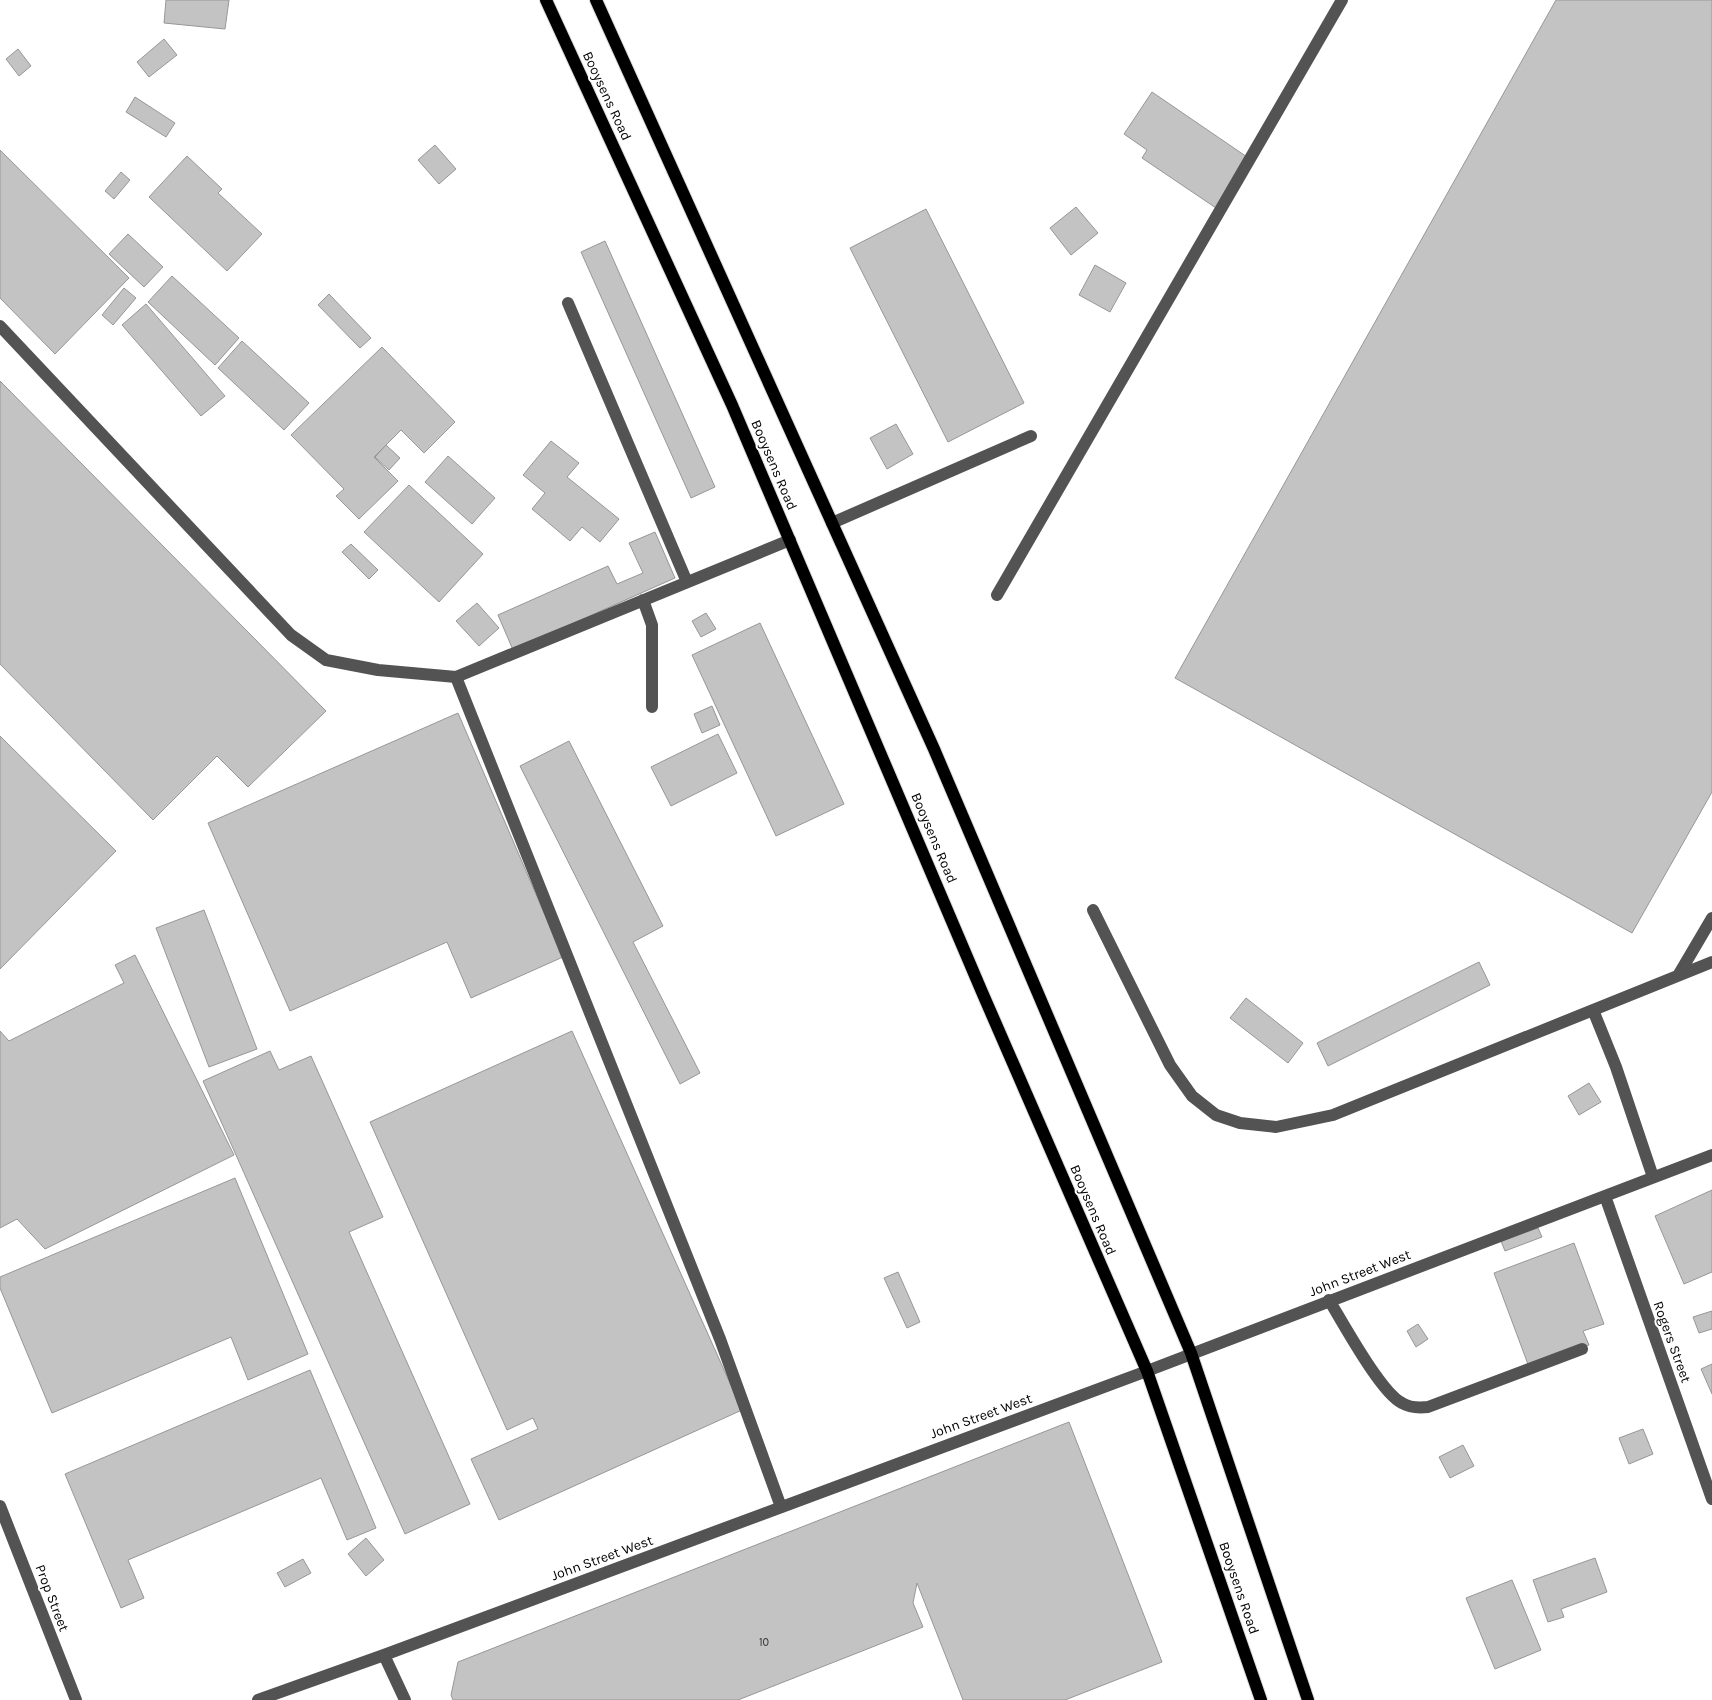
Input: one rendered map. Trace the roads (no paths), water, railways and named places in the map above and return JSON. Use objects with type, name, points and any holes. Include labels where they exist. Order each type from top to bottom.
[{"type":"main road","name":"Booysens Road","points":[[546,0],[732,405],[982,992],[1147,1371],[1261,1700]]},
{"type":"main road","name":"Booysens Road","points":[[596,0],[934,749],[1191,1353],[1308,1700]]},
{"type":"street","points":[[996,595],[1342,0]]},
{"type":"street","points":[[568,303],[687,582]]},
{"type":"street","points":[[0,326],[291,635],[326,660],[378,670],[456,677],[790,540]]},
{"type":"street","points":[[832,523],[1031,436]]},
{"type":"street","points":[[643,600],[652,626],[652,707]]},
{"type":"street","points":[[456,677],[720,1339],[780,1507]]},
{"type":"street","points":[[1094,910],[1170,1066],[1192,1096],[1216,1115],[1240,1123],[1276,1128],[1333,1116],[1712,962]]},
{"type":"street","points":[[1679,974],[1712,918]]},
{"type":"street","points":[[1593,1010],[1616,1067],[1653,1177]]},
{"type":"street","name":"John Street West","points":[[258,1700],[384,1655],[1147,1371],[1712,1155]]},
{"type":"street","name":"Rogers Street","points":[[1605,1196],[1712,1499]]},
{"type":"street","points":[[1329,1300],[1390,1394],[1402,1403],[1417,1408],[1428,1407],[1582,1349]]},
{"type":"street","name":"Prop Street","points":[[0,1506],[76,1700]]},
{"type":"street","points":[[384,1655],[406,1700]]}]
